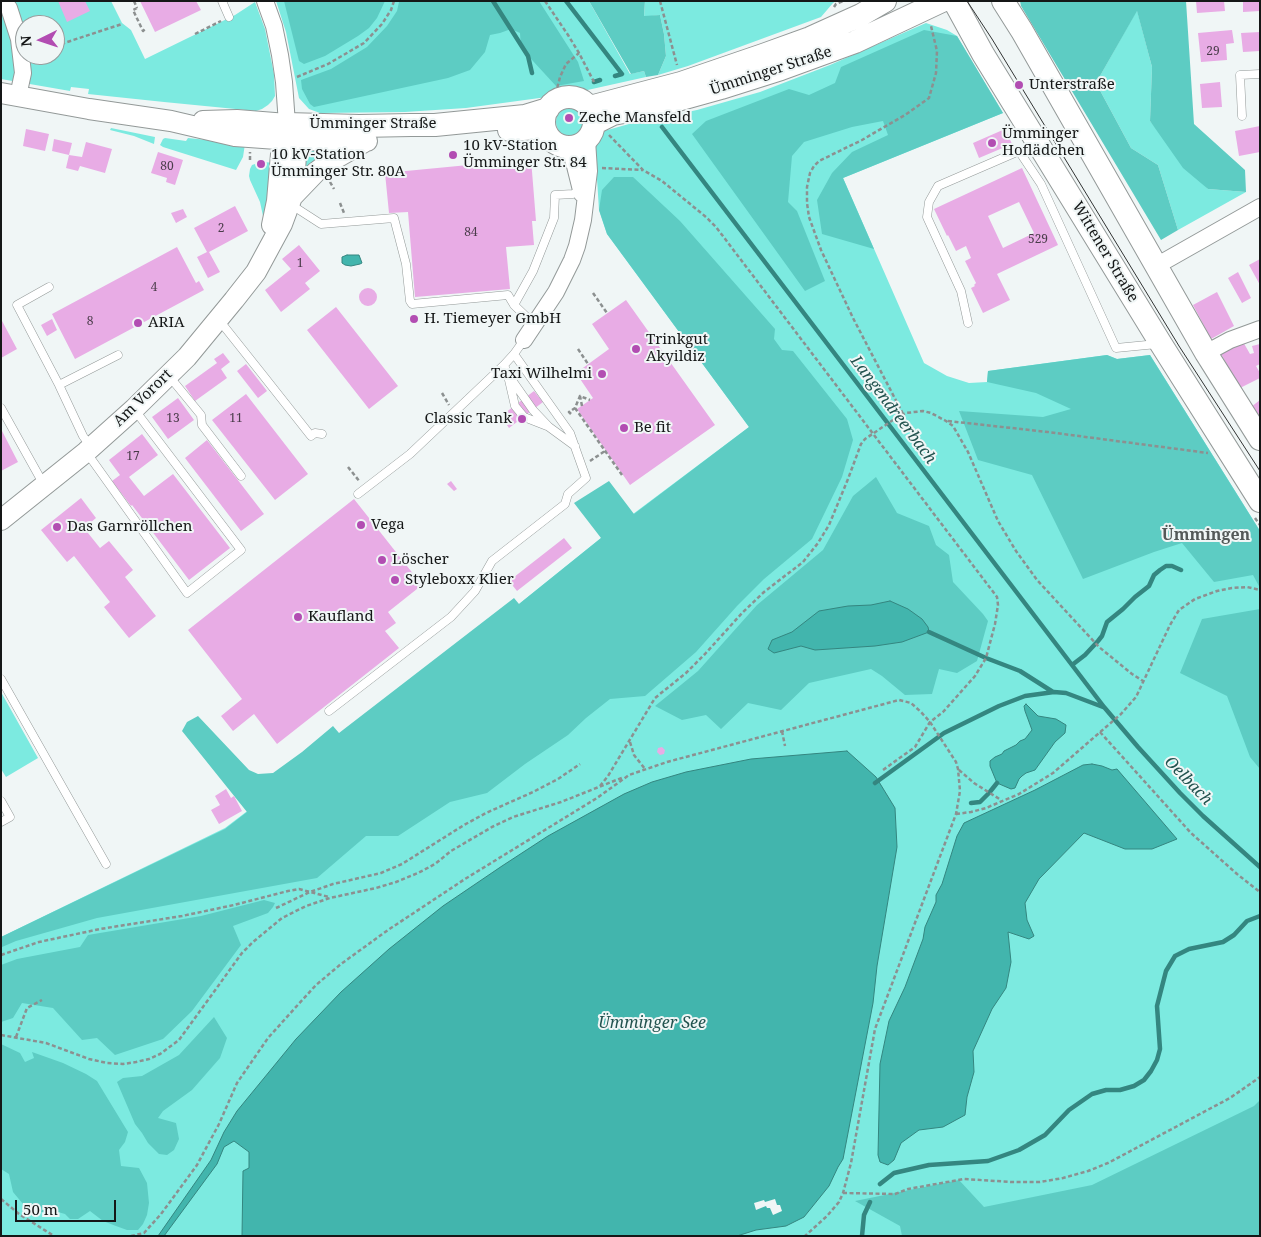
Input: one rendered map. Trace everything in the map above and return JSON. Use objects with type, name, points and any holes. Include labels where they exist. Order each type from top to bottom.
[{"type":"main road","name":"Ümminger Straße","points":[[590,130],[681,82],[810,38],[861,15],[885,1]]},
{"type":"main road","name":"Wittener Straße","points":[[954,1],[988,61],[1161,344],[1260,501]]},
{"type":"main road","points":[[1003,1],[1206,353],[1260,440]]},
{"type":"main road","name":"Ümminger Straße","points":[[590,130],[614,114],[660,105],[713,91],[781,69],[938,10]]},
{"type":"main road","name":"Ümminger Straße","points":[[367,140],[436,137],[537,128],[566,97],[581,100],[590,130]]},
{"type":"main road","name":"Ümminger Straße","points":[[287,134],[359,126],[435,125],[551,113]]},
{"type":"main road","points":[[551,113],[551,140],[556,143],[590,130]]},
{"type":"street","name":"Ümminger Straße","points":[[2,1],[9,8],[19,39],[22,73],[10,94],[171,122],[237,120],[287,134],[367,140]]},
{"type":"street","points":[[265,1],[274,26],[280,54],[284,82],[287,134]]},
{"type":"street","points":[[524,340],[556,292],[572,260],[580,236],[584,194],[573,158],[590,130]]},
{"type":"street","name":"Am Vorort","points":[[1,520],[88,450],[134,409],[187,357],[256,272],[282,224],[286,201],[281,154],[287,134]]},
{"type":"street","name":"Am Vorort","points":[[286,201],[316,172],[367,140]]},
{"type":"street","points":[[1156,266],[1260,207]]},
{"type":"street","points":[[1206,353],[1230,340],[1260,329]]},
{"type":"lane","points":[[222,1],[229,17]]},
{"type":"lane","points":[[1242,116],[1240,75],[1260,74]]},
{"type":"lane","points":[[968,323],[962,291],[927,217],[929,202],[938,186],[1019,151],[1041,184],[1116,348],[1161,344]]},
{"type":"lane","points":[[514,305],[533,271],[554,218],[555,195],[584,194]]},
{"type":"lane","points":[[286,201],[321,224],[394,218],[406,264],[412,304],[508,295],[514,305],[535,325]]},
{"type":"lane","points":[[1042,211],[1051,208]]},
{"type":"lane","points":[[49,287],[17,305],[59,386],[88,450],[187,592],[241,550],[134,409]]},
{"type":"lane","points":[[218,320],[310,436],[315,433],[322,434]]},
{"type":"lane","points":[[358,494],[410,454],[484,384],[506,369],[524,340]]},
{"type":"lane","points":[[329,711],[451,618],[475,591],[492,561],[565,504],[568,494],[586,478],[570,432],[514,354]]},
{"type":"lane","points":[[59,386],[118,355]]},
{"type":"lane","points":[[506,369],[524,399],[549,427],[575,446]]},
{"type":"lane","points":[[506,369],[515,406],[524,417],[549,427]]},
{"type":"lane","points":[[168,374],[201,415],[202,425],[241,476]]},
{"type":"lane","points":[[1,408],[44,486]]},
{"type":"lane","points":[[1,679],[106,864]]},
{"type":"lane","points":[[1,801],[10,818],[1,822]]},
{"type":"path","points":[[134,1],[138,9],[133,10],[143,31],[145,29]]},
{"type":"path","points":[[284,82],[328,64],[364,43],[382,24],[391,10],[394,1]]},
{"type":"path","points":[[545,1],[579,53],[594,82]]},
{"type":"path","points":[[660,1],[675,56]]},
{"type":"path","points":[[904,414],[853,318],[821,250],[809,216],[807,187],[810,173],[819,161],[862,140],[905,115],[929,98],[936,73],[937,51],[931,26],[938,10]]},
{"type":"path","points":[[195,34],[229,17]]},
{"type":"path","points":[[65,43],[122,24]]},
{"type":"path","points":[[551,113],[560,77],[566,64],[579,53]]},
{"type":"path","points":[[590,130],[667,186],[716,227],[997,597],[995,624],[986,658],[975,676],[943,712],[930,722],[915,747],[883,770]]},
{"type":"path","points":[[596,168],[643,170]]},
{"type":"path","points":[[593,294],[607,313]]},
{"type":"path","points":[[578,349],[588,364]]},
{"type":"path","points":[[580,396],[590,400]]},
{"type":"path","points":[[580,396],[582,406]]},
{"type":"path","points":[[573,418],[569,412],[575,408],[580,396]]},
{"type":"path","points":[[575,408],[622,476]]},
{"type":"path","points":[[600,786],[655,698],[686,673],[764,592],[803,562],[818,543],[828,525],[861,444],[865,439],[904,414],[922,411],[931,413],[946,420],[953,426],[968,452],[998,521],[1016,551],[1037,580],[1100,647],[1143,681]]},
{"type":"path","points":[[946,420],[1216,454]]},
{"type":"path","points":[[582,467],[605,451]]},
{"type":"path","points":[[348,467],[366,489]]},
{"type":"path","points":[[956,814],[971,812],[1019,794],[1053,773],[1121,714],[1136,697],[1170,624],[1179,610],[1195,599],[1217,590],[1247,588],[1260,590]]},
{"type":"path","points":[[1,1035],[46,1043],[89,1059],[107,1063],[123,1064],[150,1059],[179,1040],[242,953],[282,918],[306,906],[330,898],[396,882],[435,864],[458,847],[513,817],[561,802],[644,769],[898,700],[911,703],[930,722],[956,762],[960,791],[956,814],[875,1029],[851,1163],[843,1193],[839,1202],[827,1216],[805,1236]]},
{"type":"path","points":[[782,731],[785,746]]},
{"type":"path","points":[[1100,732],[1191,833],[1260,892]]},
{"type":"path","points":[[629,742],[634,755],[644,769]]},
{"type":"path","points":[[276,908],[310,892],[333,884],[381,873],[402,864],[464,825],[558,780],[580,764]]},
{"type":"path","points":[[958,769],[974,783],[1002,801]]},
{"type":"path","points":[[131,1236],[144,1233],[161,1214],[197,1165],[219,1124],[237,1083],[252,1060],[285,1019],[316,985],[341,964],[388,930],[629,775]]},
{"type":"path","points":[[600,786],[602,794]]},
{"type":"path","points":[[1,955],[39,942],[100,928],[182,916],[299,889],[330,898]]},
{"type":"path","points":[[16,1038],[27,1008],[42,1000]]},
{"type":"path","points":[[843,1193],[895,1194],[908,1188],[964,1179],[1040,1182],[1071,1176],[1108,1163],[1230,1098],[1260,1077]]},
{"type":"path","points":[[1,1199],[19,1214],[54,1236]]},
{"type":"shaded area","points":[[1,1],[111,1],[122,23],[131,30],[145,59],[235,15],[255,2],[265,29],[274,74],[275,96],[262,109],[256,111],[88,94],[89,89],[71,87],[70,91],[1,79]]},
{"type":"shaded area","points":[[276,1],[589,1],[630,74],[644,71],[646,77],[583,91],[564,89],[547,97],[466,108],[405,112],[320,113],[309,109],[299,98],[286,32]]},
{"type":"shaded area","points":[[284,1],[385,1],[377,18],[369,28],[325,56],[304,64],[299,61]]},
{"type":"shaded area","points":[[539,1],[578,62],[584,81],[556,86],[521,48],[520,33],[511,29],[490,35],[485,52],[470,70],[448,78],[314,107],[310,104],[302,89],[301,80],[331,69],[367,47],[387,26],[397,11],[399,2]]},
{"type":"shaded area","points":[[589,1],[645,1],[644,16],[660,15],[666,56],[658,75],[646,77],[644,71],[631,74]]},
{"type":"shaded area","points":[[645,1],[836,1],[821,17],[688,66],[658,75],[666,56],[664,34],[660,15],[644,17]]},
{"type":"shaded area","points":[[1020,1],[1186,1],[1194,124],[1245,170],[1246,192],[1208,189],[1183,168],[1150,121],[1152,67],[1137,11],[1096,83],[1131,148],[1158,165],[1178,230],[1161,240],[1021,6]]},
{"type":"shaded area","points":[[1137,10],[1152,67],[1150,121],[1208,189],[1246,192],[1178,230],[1158,165],[1131,148],[1096,83]]},
{"type":"shaded area","points":[[926,23],[947,30],[957,36],[1003,113],[843,178],[924,363],[947,376],[969,383],[987,382],[988,371],[1107,355],[1117,359],[1150,355],[1260,531],[1260,1210],[1203,1236],[1,1236],[1,937],[225,828],[519,604],[601,538],[749,427],[607,234],[599,210],[595,148],[604,131],[697,110],[760,92],[830,65]]},
{"type":"shaded area","points":[[924,30],[957,36],[1003,113],[843,178],[874,249],[822,234],[817,200],[832,173],[852,152],[888,135],[883,121],[852,127],[804,142],[792,156],[788,202],[797,211],[825,281],[805,291],[692,134],[706,121],[789,89],[809,95],[835,83],[841,67]]},
{"type":"shaded area","points":[[570,108],[580,112],[584,122],[580,132],[570,136],[560,132],[556,122],[560,112]]},
{"type":"shaded area","points":[[111,128],[155,137],[154,144],[134,136],[110,130]]},
{"type":"shaded area","points":[[165,138],[186,141],[188,138],[245,144],[243,157],[236,170],[163,147],[160,145]]},
{"type":"shaded area","points":[[304,148],[337,148],[302,178]]},
{"type":"shaded area","points":[[265,162],[273,163],[265,230],[263,229],[260,202],[249,176],[252,165],[258,163],[258,166],[265,166]]},
{"type":"shaded area","points":[[614,177],[633,177],[680,221],[775,329],[774,339],[782,350],[793,351],[847,419],[853,440],[842,477],[812,539],[764,579],[696,652],[645,696],[610,699],[568,735],[487,793],[450,802],[398,836],[366,836],[317,878],[97,918],[16,941],[2,947],[1,937],[225,829],[247,812],[182,731],[187,722],[198,716],[249,770],[258,774],[273,773],[333,726],[339,733],[514,598],[519,604],[601,538],[574,503],[609,481],[634,514],[749,427],[607,234],[599,210],[602,190]]},
{"type":"shaded area","points":[[1107,355],[1117,359],[1150,355],[1260,531],[1260,588],[1253,575],[1214,582],[1182,543],[1083,579],[1032,475],[978,460],[959,411],[1043,417],[1071,409],[1036,393],[987,382],[988,371]]},
{"type":"shaded area","points":[[876,477],[897,513],[929,526],[936,545],[949,555],[953,582],[988,621],[977,661],[957,673],[939,669],[932,694],[905,695],[871,669],[809,683],[781,710],[748,703],[721,729],[706,715],[682,720],[655,706],[698,671],[757,605],[823,550],[853,496]]},
{"type":"shaded area","points":[[1260,609],[1260,769],[1250,757],[1227,696],[1180,673],[1202,619]]},
{"type":"shaded area","points":[[1,692],[38,758],[6,777],[1,769]]},
{"type":"shaded area","points":[[264,900],[275,903],[268,913],[233,926],[241,945],[192,1011],[163,1039],[115,1055],[97,1038],[82,1040],[53,1008],[22,1003],[13,1018],[1,1022],[1,965],[17,959],[80,947],[88,935],[201,916]]},
{"type":"shaded area","points":[[214,1017],[227,1038],[220,1058],[192,1090],[163,1111],[158,1118],[176,1123],[179,1139],[174,1150],[167,1155],[159,1154],[148,1143],[135,1124],[117,1082],[123,1078],[142,1076],[179,1055]]},
{"type":"shaded area","points":[[1,1044],[20,1053],[25,1062],[34,1058],[32,1052],[63,1063],[97,1081],[128,1132],[125,1142],[119,1150],[121,1166],[139,1168],[147,1183],[149,1203],[147,1215],[138,1230],[127,1230],[103,1221],[90,1211],[78,1219],[70,1219],[65,1214],[58,1212],[48,1213],[28,1210],[13,1192],[9,1174],[1,1169]]},
{"type":"shaded area","points":[[1260,1100],[1260,1236],[902,1236],[900,1226],[855,1201],[959,1180],[984,1207],[1092,1185],[1254,1106]]},
{"type":"water","points":[[359,255],[362,263],[351,266],[345,265],[342,263],[342,257]]},
{"type":"water","points":[[890,601],[908,609],[922,619],[929,632],[902,642],[875,646],[815,650],[801,646],[774,653],[768,649],[772,640],[792,632],[819,611]]},
{"type":"water","points":[[1026,704],[1038,716],[1056,719],[1066,725],[1065,733],[1055,742],[1035,770],[1022,776],[1015,788],[1011,789],[997,783],[990,766],[990,761],[1025,739],[1032,730],[1025,711],[1024,706]]},
{"type":"water","name":"Ümminger See","points":[[847,751],[876,777],[895,808],[897,847],[877,966],[873,1003],[843,1159],[829,1186],[804,1217],[786,1226],[756,1230],[737,1236],[242,1236],[243,1171],[249,1168],[249,1152],[234,1141],[224,1147],[217,1164],[164,1236],[158,1236],[211,1160],[224,1132],[237,1111],[296,1039],[341,992],[389,949],[443,906],[548,836],[624,794],[652,782],[686,772],[751,759]]},
{"type":"water","points":[[1092,764],[1112,770],[1117,769],[1177,839],[1152,849],[1125,849],[1084,833],[1039,879],[1025,903],[1027,920],[1034,936],[1029,939],[1008,932],[1011,962],[1006,988],[992,1009],[973,1051],[974,1072],[967,1097],[965,1115],[943,1127],[919,1130],[901,1143],[894,1160],[888,1165],[880,1162],[878,1155],[880,1064],[889,1021],[905,987],[923,939],[925,927],[936,902],[936,895],[942,884],[957,836],[964,823],[1083,765]]},
{"type":"pier","points":[[775,1199],[782,1211],[773,1215],[770,1208],[766,1206],[756,1210],[754,1203]]},
{"type":"building","points":[[58,1],[85,1],[90,11],[67,22]]},
{"type":"building","points":[[140,1],[196,1],[201,10],[155,32]]},
{"type":"building","points":[[1196,1],[1224,1],[1225,11],[1197,13]]},
{"type":"building","points":[[1243,1],[1260,1],[1260,11],[1243,12]]},
{"type":"building","points":[[1232,30],[1234,43],[1226,44],[1227,60],[1201,62],[1198,33]]},
{"type":"building","points":[[1260,32],[1260,51],[1243,52],[1241,33]]},
{"type":"building","points":[[1220,82],[1222,107],[1202,108],[1200,84]]},
{"type":"building","points":[[1260,126],[1260,152],[1239,156],[1235,131]]},
{"type":"building","points":[[26,129],[49,134],[45,151],[23,146]]},
{"type":"building","name":"Ümminger Hoflädchen","points":[[1005,129],[1012,144],[979,158],[973,143]]},
{"type":"building","points":[[54,139],[72,143],[69,155],[52,151]]},
{"type":"building","points":[[86,142],[112,149],[105,173],[80,166],[78,171],[66,168],[69,155],[82,157]]},
{"type":"building","points":[[158,152],[183,160],[175,185],[166,182],[167,178],[151,173]]},
{"type":"building","points":[[531,159],[536,221],[532,221],[534,245],[506,247],[510,289],[415,297],[408,212],[389,213],[385,173]]},
{"type":"building","points":[[1022,168],[1058,245],[997,274],[1010,300],[983,313],[971,288],[976,283],[965,261],[971,258],[966,246],[956,251],[934,209]],"holes":[[[1019,202],[1034,233],[1003,248],[988,216]]]},
{"type":"building","points":[[235,206],[248,231],[209,252],[220,272],[208,278],[197,257],[207,252],[194,228]]},
{"type":"building","points":[[183,209],[187,217],[176,223],[171,213]]},
{"type":"building","points":[[299,245],[320,271],[305,283],[310,289],[281,312],[265,290],[291,269],[282,259]]},
{"type":"building","points":[[177,247],[196,283],[199,281],[204,290],[75,359],[52,314]]},
{"type":"building","points":[[1260,259],[1260,285],[1249,265]]},
{"type":"building","points":[[1238,272],[1251,298],[1242,303],[1228,278]]},
{"type":"building","points":[[368,288],[374,291],[377,297],[374,303],[368,306],[362,303],[359,297],[362,291]]},
{"type":"building","points":[[1217,292],[1234,326],[1211,339],[1193,305]]},
{"type":"building","points":[[626,300],[715,425],[630,485],[577,409],[593,398],[576,373],[609,349],[592,324]]},
{"type":"building","points":[[336,307],[398,386],[369,409],[307,330]]},
{"type":"building","points":[[1,319],[17,349],[1,358]]},
{"type":"building","points":[[52,319],[57,330],[47,336],[41,325]]},
{"type":"building","points":[[1242,340],[1250,354],[1254,353],[1252,346],[1260,344],[1260,364],[1256,366],[1260,373],[1260,378],[1240,388],[1220,352]]},
{"type":"building","points":[[223,353],[230,362],[221,369],[227,378],[195,401],[185,386],[217,363],[214,359]]},
{"type":"building","points":[[246,364],[267,391],[258,398],[237,371]]},
{"type":"building","points":[[534,391],[543,402],[509,428],[501,416]]},
{"type":"building","points":[[246,394],[308,474],[275,500],[212,420]]},
{"type":"building","points":[[178,398],[194,420],[168,439],[152,417]]},
{"type":"building","points":[[1260,400],[1260,419],[1251,407]]},
{"type":"building","points":[[1,429],[18,462],[1,471]]},
{"type":"building","points":[[142,434],[158,455],[129,477],[144,496],[173,474],[230,548],[189,580],[112,481],[120,475],[109,460]]},
{"type":"building","points":[[207,440],[264,514],[241,531],[185,458]]},
{"type":"building","points":[[451,481],[457,489],[454,491],[447,484]]},
{"type":"building","points":[[81,498],[96,518],[84,528],[100,548],[109,541],[133,570],[125,577],[156,616],[129,638],[104,607],[110,602],[74,556],[67,562],[41,530]]},
{"type":"building","name":"Kaufland","points":[[354,499],[422,585],[388,612],[396,623],[385,631],[399,648],[277,744],[254,714],[233,731],[221,716],[242,699],[188,630]]},
{"type":"building","points":[[564,538],[572,548],[517,591],[509,581]]},
{"type":"building","points":[[662,747],[665,750],[664,754],[660,755],[657,752],[658,748]]},
{"type":"building","points":[[226,789],[231,798],[234,796],[242,811],[219,824],[211,810],[220,805],[215,796]]},
{"type":"waterway","points":[[493,1],[528,56],[532,73]]},
{"type":"waterway","name":"Langendreerbach","points":[[566,1],[622,74],[615,76]]},
{"type":"waterway","points":[[594,82],[600,80]]},
{"type":"waterway","name":"Langendreerbach","points":[[662,127],[1104,707],[1180,793],[1260,867]]},
{"type":"waterway","points":[[1072,665],[1098,641],[1107,622],[1149,586],[1154,575],[1166,566],[1172,566],[1181,570]]},
{"type":"waterway","points":[[929,632],[1020,671],[1053,692]]},
{"type":"waterway","points":[[875,783],[944,733],[999,706],[1025,696],[1054,692],[1066,693],[1103,707]]},
{"type":"waterway","points":[[971,803],[980,802],[997,783]]},
{"type":"waterway","points":[[880,1184],[894,1173],[929,1165],[988,1161],[1019,1150],[1045,1135],[1069,1110],[1092,1094],[1106,1090],[1120,1090],[1134,1086],[1144,1080],[1157,1060],[1160,1049],[1157,1006],[1166,971],[1175,956],[1189,949],[1223,942],[1234,935],[1247,921],[1260,916]]},
{"type":"waterway","points":[[862,1236],[864,1215],[870,1202]]},
{"type":"tram line","points":[[967,1],[1179,346],[1260,471]]},
{"type":"place","name":"Unterstraße","points":[[1019,85]]},
{"type":"place","name":"Zeche Mansfeld","points":[[569,118]]},
{"type":"place","name":"Ümminger Hoflädchen","points":[[992,143]]},
{"type":"place","name":"10 kV-Station Ümminger Str. 84","points":[[453,155]]},
{"type":"place","name":"10 kV-Station Ümminger Str. 80A","points":[[261,164]]},
{"type":"place","name":"H. Tiemeyer GmbH","points":[[414,319]]},
{"type":"place","name":"ARIA","points":[[138,323]]},
{"type":"place","name":"Trinkgut Akyildiz","points":[[636,349]]},
{"type":"place","name":"Taxi Wilhelmi","points":[[602,374]]},
{"type":"place","name":"Classic Tank","points":[[522,419]]},
{"type":"place","name":"Be fit","points":[[624,428]]},
{"type":"place","name":"Vega","points":[[361,525]]},
{"type":"place","name":"Das Garnröllchen","points":[[57,527]]},
{"type":"place","name":"Löscher","points":[[382,560]]},
{"type":"place","name":"Styleboxx Klier","points":[[395,580]]},
{"type":"place","name":"Kaufland","points":[[298,617]]},
{"type":"district","name":"Ümmingen","points":[[1206,535]]},
{"type":"water label","name":"Oelbach","points":[[1188,781]]}]
